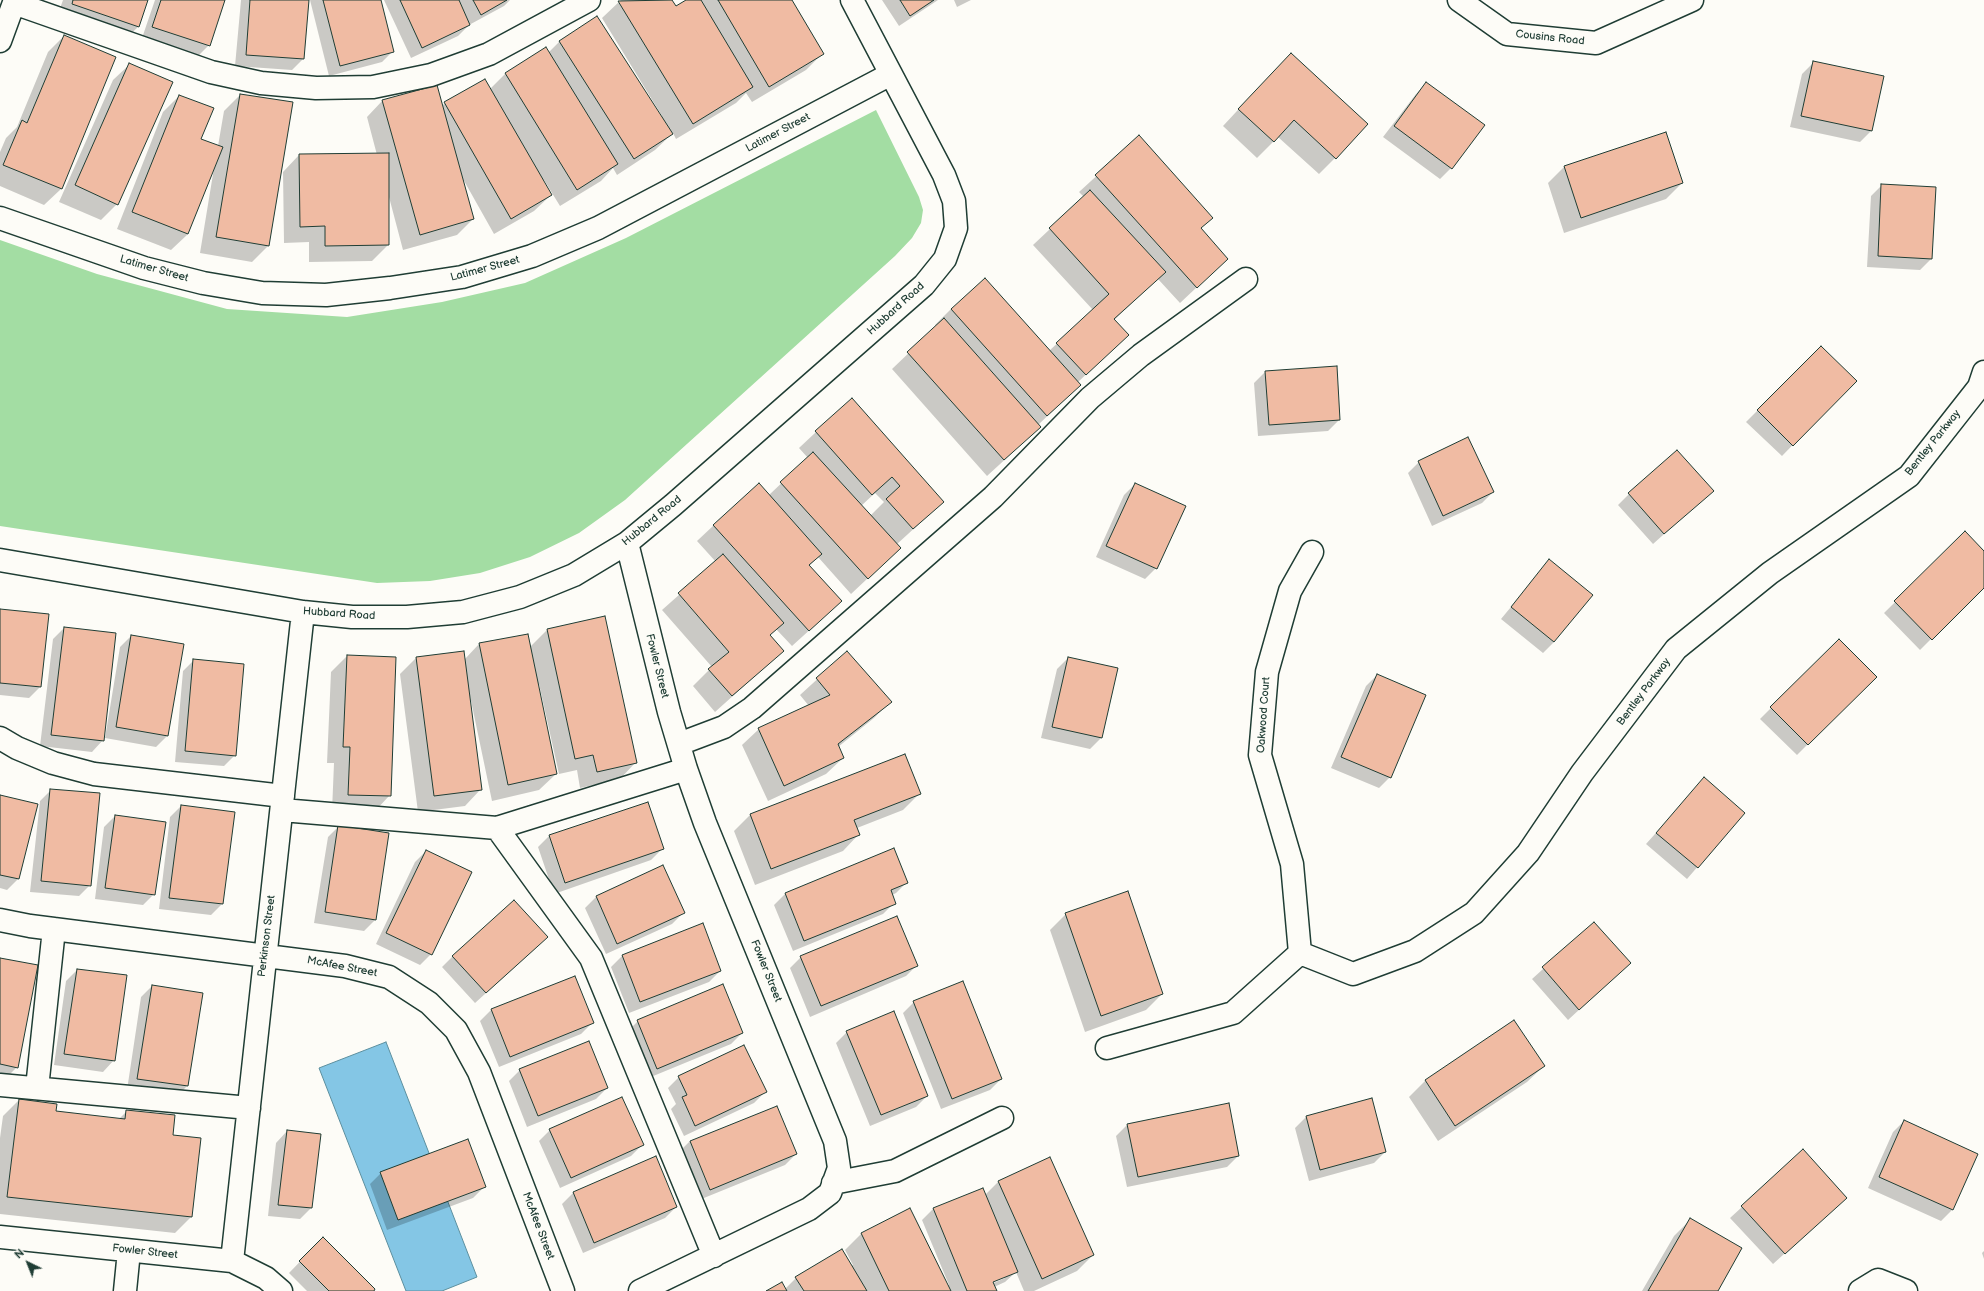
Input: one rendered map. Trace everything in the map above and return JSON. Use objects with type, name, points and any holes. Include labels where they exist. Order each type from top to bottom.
[{"type":"street","points":[[0,42],[14,2],[211,72],[261,84],[316,88],[373,87],[431,75],[489,54],[589,0]]},
{"type":"street","name":"Hubbard Road","points":[[0,560],[303,612],[352,617],[407,617],[463,612],[520,597],[574,575],[628,543],[924,285],[945,259],[956,228],[954,201],[944,175],[852,0]]},
{"type":"street","name":"Cousins Road","points":[[1459,0],[1507,34],[1596,43],[1692,0]]},
{"type":"street","name":"Latimer Street","points":[[0,218],[144,268],[203,283],[262,293],[326,295],[426,283],[462,277],[532,256],[598,228],[891,74]]},
{"type":"street","points":[[679,744],[724,727],[752,708],[993,497],[1090,398],[1141,355],[1246,279]]},
{"type":"street","name":"Bentley Parkway","points":[[1300,953],[1353,974],[1415,951],[1474,913],[1528,853],[1582,773],[1676,649],[1770,572],[1909,476],[1979,387],[1984,372]]},
{"type":"street","name":"Fowler Street","points":[[628,543],[656,662],[686,769],[705,823],[835,1141],[839,1168],[830,1193],[809,1209],[640,1291]]},
{"type":"street","name":"Oakwood Court","points":[[1300,953],[1292,864],[1260,755],[1267,672],[1290,591],[1312,552]]},
{"type":"street","name":"Perkinson Street","points":[[232,1261],[303,612]]},
{"type":"street","points":[[0,738],[17,748],[53,764],[94,774],[283,803],[497,828],[686,769]]},
{"type":"street","points":[[497,828],[591,958],[714,1256]]},
{"type":"street","name":"McAfee Street","points":[[0,920],[54,929],[345,966],[389,977],[429,1003],[456,1030],[479,1072],[563,1291]]},
{"type":"street","points":[[37,1088],[54,929]]},
{"type":"street","points":[[1107,1048],[1233,1013],[1300,953]]},
{"type":"street","points":[[0,1084],[249,1108]]},
{"type":"street","points":[[833,1183],[895,1170],[1002,1118]]},
{"type":"street","name":"Fowler Street","points":[[0,1237],[232,1261],[266,1278],[281,1291]]},
{"type":"street","points":[[125,1291],[129,1250]]},
{"type":"street","points":[[1860,1291],[1878,1280],[1906,1291]]},
{"type":"green space","points":[[876,110],[919,197],[923,210],[921,223],[912,238],[895,256],[625,500],[579,533],[530,557],[480,573],[430,581],[377,583],[0,526],[0,240],[97,274],[227,309],[347,317],[442,302],[525,283],[626,238]]},
{"type":"water","points":[[386,1042],[477,1277],[442,1291],[406,1291],[319,1068]]},
{"type":"building","points":[[73,0],[148,0],[139,27],[72,4]]},
{"type":"building","points":[[161,0],[225,0],[210,46],[152,27]]},
{"type":"building","points":[[250,0],[309,0],[304,59],[246,55]]},
{"type":"building","points":[[323,0],[381,0],[394,52],[340,66]]},
{"type":"building","points":[[400,0],[459,0],[470,25],[422,48]]},
{"type":"building","points":[[473,0],[507,0],[481,15]]},
{"type":"building","points":[[672,0],[676,6],[686,0],[701,0],[753,87],[693,124],[618,1]]},
{"type":"building","points":[[718,0],[792,0],[824,54],[769,87]]},
{"type":"building","points":[[900,0],[934,0],[910,16]]},
{"type":"building","points":[[597,16],[673,134],[634,159],[559,41]]},
{"type":"building","points":[[64,35],[116,57],[62,189],[3,165],[22,120],[27,123]]},
{"type":"building","points":[[546,47],[618,164],[577,190],[505,73]]},
{"type":"building","points":[[1291,53],[1368,124],[1336,159],[1294,120],[1274,142],[1238,109]]},
{"type":"building","points":[[1813,61],[1884,76],[1872,131],[1801,116]]},
{"type":"building","points":[[129,63],[173,82],[118,205],[75,185]]},
{"type":"building","points":[[485,79],[552,195],[511,219],[444,102]]},
{"type":"building","points":[[1426,82],[1485,125],[1452,169],[1394,126]]},
{"type":"building","points":[[437,85],[474,219],[420,235],[382,100]]},
{"type":"building","points":[[240,94],[293,102],[269,246],[216,237]]},
{"type":"building","points":[[179,95],[214,108],[201,139],[223,147],[188,234],[132,212]]},
{"type":"building","points":[[1666,132],[1683,183],[1581,218],[1564,166]]},
{"type":"building","points":[[1139,135],[1213,218],[1201,228],[1228,259],[1197,288],[1095,175]]},
{"type":"building","points":[[389,153],[389,245],[325,246],[325,226],[300,227],[299,154]]},
{"type":"building","points":[[1881,184],[1936,187],[1932,259],[1878,256]]},
{"type":"building","points":[[1090,190],[1166,272],[1114,319],[1129,335],[1086,375],[1056,343],[1109,294],[1049,228]]},
{"type":"building","points":[[985,278],[1081,385],[1047,416],[951,309]]},
{"type":"building","points":[[944,318],[1041,427],[1004,460],[907,352]]},
{"type":"building","points":[[1821,346],[1857,381],[1793,446],[1757,410]]},
{"type":"building","points":[[1337,366],[1340,420],[1269,425],[1265,371]]},
{"type":"building","points":[[852,398],[944,502],[913,529],[886,499],[900,486],[892,477],[872,495],[815,431]]},
{"type":"building","points":[[1468,437],[1494,492],[1443,516],[1418,461]]},
{"type":"building","points":[[1677,450],[1714,491],[1664,534],[1628,493]]},
{"type":"building","points":[[813,452],[901,548],[868,579],[780,482]]},
{"type":"building","points":[[759,483],[822,554],[809,565],[842,601],[809,631],[713,525]]},
{"type":"building","points":[[1135,483],[1186,506],[1157,569],[1106,546]]},
{"type":"building","points":[[1965,531],[1984,551],[1984,588],[1932,640],[1894,601]]},
{"type":"building","points":[[723,554],[784,623],[770,635],[784,651],[732,696],[708,669],[729,652],[678,593]]},
{"type":"building","points":[[1549,559],[1593,595],[1554,642],[1511,607]]},
{"type":"building","points":[[0,609],[49,614],[41,687],[0,683]]},
{"type":"building","points":[[605,616],[637,763],[597,772],[593,755],[575,759],[547,629]]},
{"type":"building","points":[[64,627],[116,633],[104,741],[51,735]]},
{"type":"building","points":[[528,634],[557,774],[508,785],[479,643]]},
{"type":"building","points":[[131,635],[184,644],[168,736],[116,727]]},
{"type":"building","points":[[1839,639],[1877,677],[1808,745],[1770,707]]},
{"type":"building","points":[[464,651],[482,790],[434,796],[416,657]]},
{"type":"building","points":[[847,651],[892,702],[838,744],[844,758],[784,786],[758,728],[830,695],[816,678]]},
{"type":"building","points":[[347,655],[396,657],[391,796],[348,795],[350,747],[343,747]]},
{"type":"building","points":[[1068,657],[1118,668],[1102,738],[1052,727]]},
{"type":"building","points":[[193,659],[244,664],[236,756],[185,751]]},
{"type":"building","points":[[1377,674],[1426,695],[1391,778],[1341,757]]},
{"type":"building","points":[[905,754],[921,794],[854,820],[860,835],[771,869],[750,814]]},
{"type":"building","points":[[1704,777],[1745,813],[1698,868],[1656,833]]},
{"type":"building","points":[[50,789],[100,793],[91,886],[41,881]]},
{"type":"building","points":[[0,795],[38,804],[19,879],[0,875]]},
{"type":"building","points":[[648,802],[664,849],[565,883],[549,835]]},
{"type":"building","points":[[181,805],[235,812],[223,904],[169,898]]},
{"type":"building","points":[[115,815],[166,822],[155,895],[105,888]]},
{"type":"building","points":[[338,825],[389,833],[376,920],[325,912]]},
{"type":"building","points":[[894,848],[908,883],[891,890],[896,904],[804,941],[785,893]]},
{"type":"building","points":[[426,850],[472,872],[432,955],[386,933]]},
{"type":"building","points":[[663,865],[685,913],[617,944],[596,896]]},
{"type":"building","points":[[1128,891],[1163,994],[1101,1016],[1065,913]]},
{"type":"building","points":[[514,900],[548,937],[486,993],[452,956]]},
{"type":"building","points":[[897,916],[918,966],[821,1006],[800,956]]},
{"type":"building","points":[[1594,922],[1631,963],[1579,1010],[1542,967]]},
{"type":"building","points":[[703,923],[721,971],[640,1002],[622,955]]},
{"type":"building","points":[[0,958],[38,965],[18,1068],[0,1064]]},
{"type":"building","points":[[77,969],[127,975],[115,1061],[64,1054]]},
{"type":"building","points":[[575,976],[594,1023],[510,1057],[491,1009]]},
{"type":"building","points":[[963,981],[1002,1079],[952,1099],[913,1001]]},
{"type":"building","points":[[723,984],[743,1033],[657,1069],[637,1020]]},
{"type":"building","points":[[152,985],[203,993],[188,1086],[137,1079]]},
{"type":"building","points":[[894,1011],[928,1096],[881,1115],[846,1031]]},
{"type":"building","points":[[1514,1020],[1545,1066],[1455,1126],[1425,1080]]},
{"type":"building","points":[[589,1041],[608,1088],[538,1116],[519,1069]]},
{"type":"building","points":[[744,1045],[767,1092],[695,1126],[682,1097],[687,1095],[678,1076]]},
{"type":"building","points":[[622,1097],[644,1145],[571,1178],[549,1129]]},
{"type":"building","points":[[1372,1098],[1386,1152],[1320,1170],[1306,1116]]},
{"type":"building","points":[[19,1099],[57,1104],[56,1111],[125,1119],[126,1110],[175,1115],[173,1135],[201,1138],[192,1217],[7,1197]]},
{"type":"building","points":[[1229,1103],[1239,1156],[1138,1177],[1127,1124]]},
{"type":"building","points":[[777,1106],[797,1154],[710,1190],[690,1141]]},
{"type":"building","points":[[1904,1120],[1978,1154],[1953,1210],[1879,1177]]},
{"type":"building","points":[[287,1130],[321,1134],[312,1208],[278,1205]]},
{"type":"building","points":[[468,1139],[486,1187],[398,1220],[380,1172]]},
{"type":"building","points":[[1803,1149],[1847,1198],[1785,1254],[1741,1206]]},
{"type":"building","points":[[656,1156],[677,1207],[594,1243],[573,1192]]},
{"type":"building","points":[[1050,1157],[1094,1255],[1042,1279],[998,1181]]},
{"type":"building","points":[[983,1188],[1018,1272],[993,1282],[997,1291],[967,1291],[933,1208]]},
{"type":"building","points":[[910,1208],[951,1291],[889,1291],[861,1233]]},
{"type":"building","points":[[1690,1218],[1742,1248],[1718,1291],[1648,1291]]},
{"type":"building","points":[[323,1237],[375,1289],[374,1291],[329,1291],[299,1261]]},
{"type":"building","points":[[842,1249],[867,1291],[804,1291],[795,1277]]},
{"type":"building","points":[[782,1282],[787,1291],[766,1291]]}]
